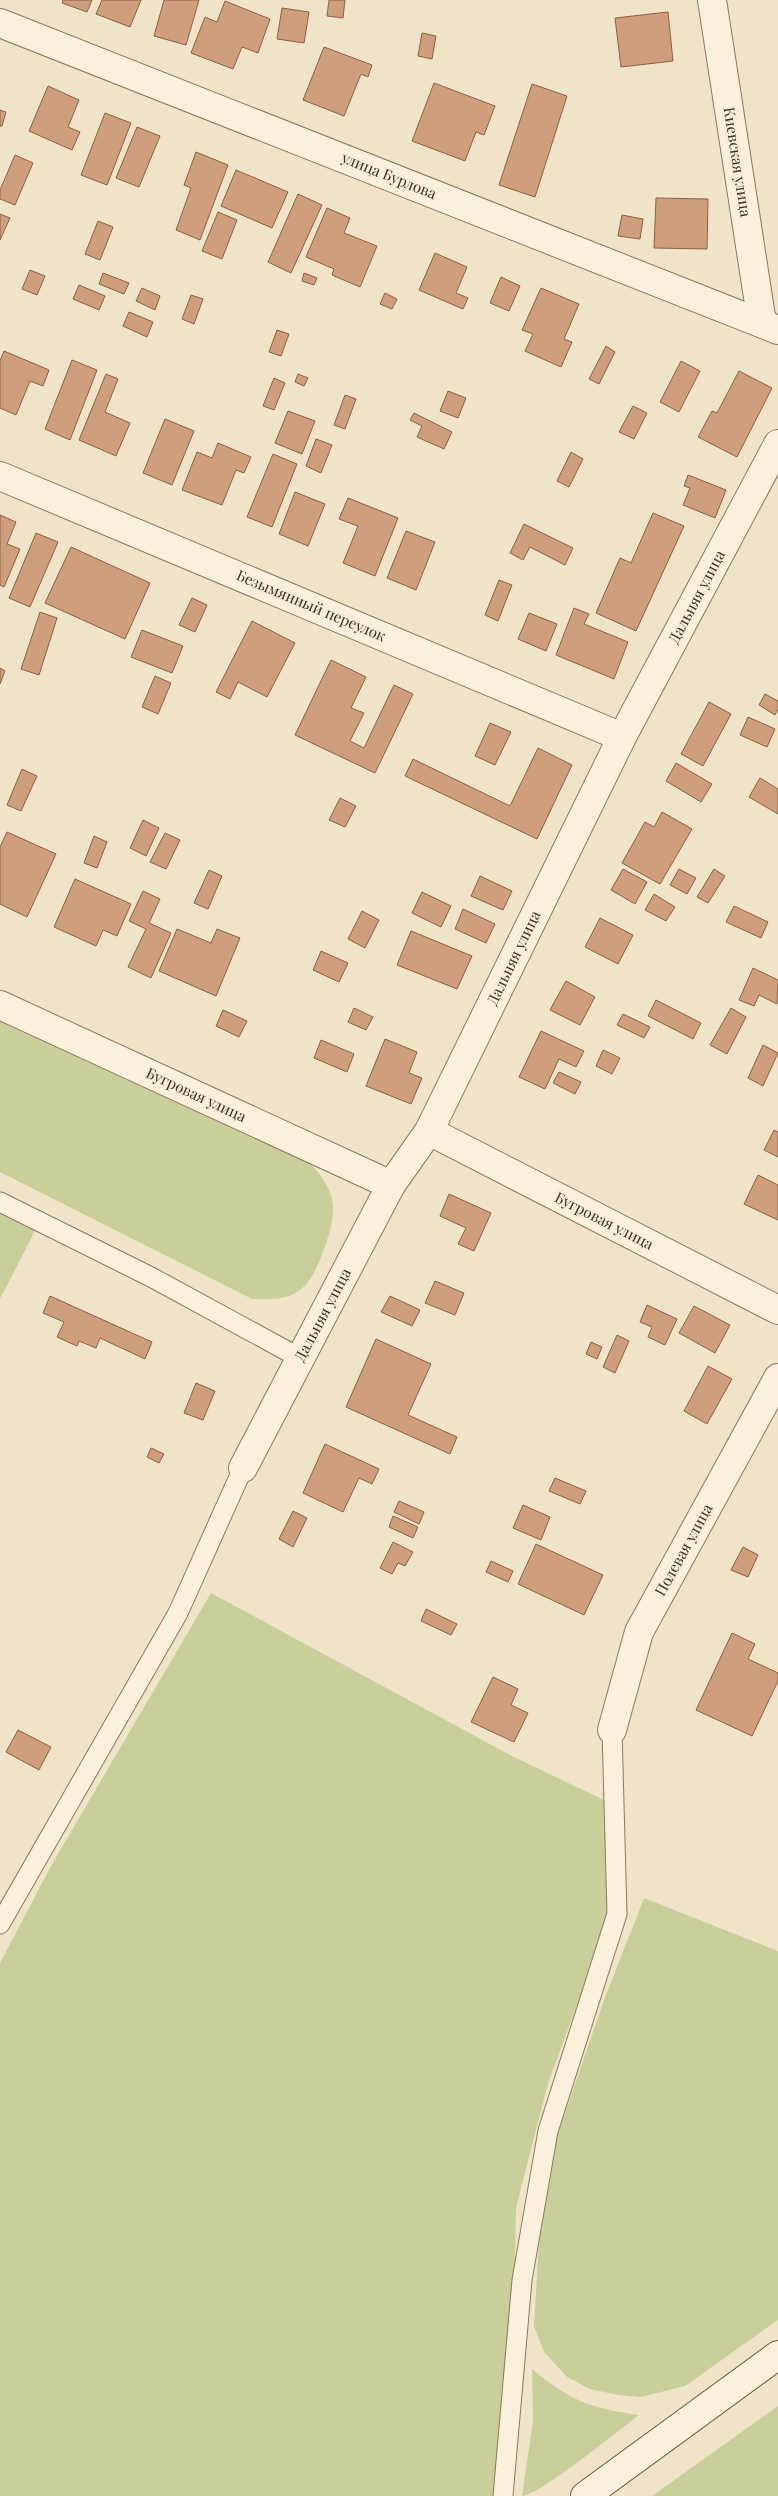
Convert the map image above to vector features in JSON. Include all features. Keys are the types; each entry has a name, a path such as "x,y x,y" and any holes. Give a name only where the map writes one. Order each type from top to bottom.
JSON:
{"street":[{"name":"Киевская улица","path":"712,0 770,327"},
{"name":"улица Бурлова","path":"0,23 770,327"},
{"name":"Дальняя улица","path":"243,1468 391,1185 430,1131 622,737 778,444"},
{"name":"Безымянный переулок","path":"0,476 622,737"},
{"name":"Бугровая улица","path":"0,1005 391,1185"},
{"name":"Бугровая улица","path":"430,1131 778,1310"},
{"name":"Полевая улица","path":"612,1730 639,1632 778,1378"},
{"path":"585,2496 778,2355"}],"lane":[{"path":"0,1202 151,1277 300,1358"},
{"path":"0,1924 178,1613 243,1468"},
{"path":"503,2496 522,2280 548,2131 617,1914 612,1730"}],"green space":[{"path":"0,1010 303,1156 324,1180 332,1201 333,1213 328,1239 313,1274 307,1283 295,1294 289,1296 277,1299 252,1299 0,1172"},
{"path":"0,1214 35,1231 0,1299"},
{"path":"211,1593 512,1756 606,1801 612,1911 548,2083 516,2208 512,2425 498,2496 0,2496 0,1963 52,1864"},
{"path":"644,1898 778,1951 778,2320 685,2386 641,2397 618,2395 590,2389 567,2377 544,2352 534,2326 539,2240 556,2139 604,2000"},
{"path":"532,2369 570,2396 594,2406 639,2415 561,2474 531,2493 522,2496 533,2421"},
{"path":"778,2406 778,2496 652,2496"}],"building":[{"path":"63,0 92,0 87,12 62,3"},
{"path":"102,0 141,0 130,27 96,14"},
{"path":"164,0 199,0 186,45 154,36"},
{"path":"329,0 345,0 343,18 327,16"},
{"path":"225,1 270,19 258,53 242,47 233,69 191,53 205,17 217,22"},
{"path":"282,8 309,12 304,43 277,39"},
{"path":"668,12 673,61 621,67 615,18"},
{"path":"422,33 436,36 432,59 418,56"},
{"path":"324,47 372,65 368,77 361,74 344,116 303,100"},
{"path":"434,83 495,106 484,135 476,132 465,161 412,141"},
{"path":"532,84 567,96 535,197 499,185"},
{"path":"48,86 79,100 68,127 80,132 72,150 29,131"},
{"path":"0,110 6,112 2,126 0,126"},
{"path":"105,113 131,123 107,185 81,175"},
{"path":"137,127 160,136 139,187 116,178"},
{"path":"196,152 228,165 200,240 176,230 191,188 184,185"},
{"path":"15,155 33,163 15,205 0,199 0,190"},
{"path":"236,170 288,192 272,228 221,206"},
{"path":"298,194 322,205 291,273 268,262"},
{"path":"656,198 708,199 707,249 654,248"},
{"path":"327,208 350,218 344,233 377,246 360,287 332,275 334,269 306,257"},
{"path":"218,212 237,220 222,259 202,251"},
{"path":"0,214 10,218 0,240"},
{"path":"622,215 643,219 640,239 618,236"},
{"path":"98,221 113,227 100,260 85,254"},
{"path":"435,253 467,267 456,293 468,298 463,309 419,290"},
{"path":"30,270 45,276 37,295 22,289"},
{"path":"103,273 129,283 124,294 99,284"},
{"path":"304,273 317,278 314,285 302,281"},
{"path":"501,277 520,286 509,311 490,303"},
{"path":"79,285 105,296 99,310 73,299"},
{"path":"142,288 160,296 155,310 136,301"},
{"path":"541,288 579,304 564,339 572,342 561,367 525,351 533,334 522,330"},
{"path":"385,293 397,299 392,309 380,304"},
{"path":"191,295 203,299 194,324 182,319"},
{"path":"129,312 153,322 147,337 123,326"},
{"path":"277,330 289,334 281,356 269,352"},
{"path":"606,346 615,352 599,384 589,379"},
{"path":"4,351 49,370 43,386 30,381 16,415 0,408 0,361"},
{"path":"72,360 97,370 70,440 45,429"},
{"path":"681,361 700,371 679,412 660,402"},
{"path":"739,371 772,388 737,457 698,437 712,411 717,413"},
{"path":"106,374 118,379 105,412 130,423 116,456 79,440"},
{"path":"298,374 308,378 304,386 295,382"},
{"path":"274,378 285,383 274,410 263,406"},
{"path":"448,391 466,398 458,418 440,411"},
{"path":"345,395 356,399 345,429 334,425"},
{"path":"633,406 647,413 634,439 619,432"},
{"path":"288,411 315,421 302,454 275,443"},
{"path":"414,413 452,432 444,449 417,437 422,426 410,420"},
{"path":"165,419 194,431 172,485 143,473"},
{"path":"316,439 332,445 321,473 306,466"},
{"path":"218,443 251,457 244,473 236,470 222,505 182,490 197,452 212,458"},
{"path":"571,452 583,459 569,487 557,481"},
{"path":"273,454 297,464 272,527 247,517"},
{"path":"688,475 726,490 715,518 683,505 690,488 684,486"},
{"path":"295,492 325,504 308,546 279,534"},
{"path":"348,498 398,518 375,576 343,563 358,526 339,519"},
{"path":"653,513 684,526 636,631 596,613 620,558 631,563"},
{"path":"0,515 16,522 7,544 20,549 4,587 0,585"},
{"path":"524,524 573,548 565,565 530,547 523,560 510,553"},
{"path":"406,531 435,542 416,590 387,578"},
{"path":"36,533 58,542 30,607 9,598"},
{"path":"71,547 150,583 125,639 45,603"},
{"path":"499,580 512,585 498,621 485,615"},
{"path":"192,598 207,605 195,632 179,625"},
{"path":"574,608 589,614 584,624 628,642 614,679 556,655"},
{"path":"40,612 57,618 39,675 21,669"},
{"path":"529,613 557,624 546,651 518,639"},
{"path":"252,621 295,643 267,697 238,682 230,699 216,692"},
{"path":"142,630 183,646 172,673 131,657"},
{"path":"331,660 366,677 351,708 364,713 350,741 364,748 394,685 413,694 375,773 295,735"},
{"path":"0,668 5,671 0,684"},
{"path":"155,676 171,683 158,714 142,707"},
{"path":"765,694 778,701 778,709 775,715 759,705"},
{"path":"709,702 731,714 703,766 681,754"},
{"path":"748,717 775,729 767,747 740,735"},
{"path":"490,723 511,732 495,765 475,756"},
{"path":"538,748 572,765 537,839 405,776 413,759 510,806"},
{"path":"676,763 712,784 701,802 666,781"},
{"path":"22,769 37,776 21,811 7,805"},
{"path":"760,778 778,789 778,814 749,797"},
{"path":"340,798 356,806 345,827 329,820"},
{"path":"662,812 692,829 660,884 622,863 645,822 654,827"},
{"path":"143,820 159,828 146,856 130,848"},
{"path":"7,832 56,854 27,917 0,904 0,847"},
{"path":"165,833 180,840 166,869 150,862"},
{"path":"94,836 107,842 97,868 84,863"},
{"path":"623,869 647,882 635,904 611,890"},
{"path":"679,869 696,878 687,894 670,885"},
{"path":"714,869 725,876 708,903 697,897"},
{"path":"209,870 222,876 208,909 194,903"},
{"path":"480,876 512,891 503,910 471,896"},
{"path":"75,879 131,904 117,936 103,930 96,946 54,927"},
{"path":"143,891 160,899 149,923 171,933 151,978 128,967 146,929 129,921"},
{"path":"422,892 451,906 441,927 412,913"},
{"path":"654,894 675,907 666,921 645,910"},
{"path":"734,906 768,922 761,938 726,922"},
{"path":"463,909 495,924 486,943 455,929"},
{"path":"362,911 379,920 365,948 348,939"},
{"path":"600,918 633,935 618,964 585,947"},
{"path":"177,929 211,943 217,929 240,938 216,996 159,971"},
{"path":"411,931 472,956 457,989 397,965"},
{"path":"321,951 348,963 339,982 313,970"},
{"path":"753,968 778,980 777,1004 759,995 754,1006 739,1000"},
{"path":"566,981 595,997 580,1025 550,1010"},
{"path":"656,1000 701,1023 693,1039 648,1016"},
{"path":"354,1008 373,1017 366,1030 348,1022"},
{"path":"731,1008 746,1017 727,1054 710,1045"},
{"path":"223,1010 247,1021 239,1037 216,1026"},
{"path":"623,1014 650,1027 644,1038 617,1025"},
{"path":"541,1031 584,1051 576,1067 559,1059 545,1089 519,1077"},
{"path":"385,1039 417,1052 409,1073 422,1078 411,1104 366,1086"},
{"path":"321,1040 354,1054 347,1072 314,1058"},
{"path":"763,1045 778,1053 763,1086 748,1078"},
{"path":"603,1050 620,1058 612,1074 596,1066"},
{"path":"559,1072 581,1082 575,1094 553,1083"},
{"path":"774,1130 778,1132 778,1157 764,1150"},
{"path":"758,1175 778,1185 778,1220 744,1204"},
{"path":"449,1194 491,1213 474,1251 458,1244 466,1228 440,1216"},
{"path":"435,1281 464,1293 455,1315 425,1303"},
{"path":"50,1296 152,1342 145,1359 100,1338 96,1348 79,1341 77,1346 57,1337 64,1322 43,1313"},
{"path":"390,1296 420,1310 412,1326 381,1312"},
{"path":"647,1305 677,1319 665,1345 648,1337 652,1327 640,1322"},
{"path":"694,1306 730,1325 715,1353 679,1333"},
{"path":"617,1335 629,1341 615,1373 603,1367"},
{"path":"376,1339 431,1364 408,1415 457,1437 450,1454 346,1407"},
{"path":"591,1342 602,1347 597,1359 586,1354"},
{"path":"708,1366 732,1379 707,1424 684,1411"},
{"path":"196,1383 215,1391 203,1420 184,1413"},
{"path":"325,1444 379,1469 372,1484 359,1478 343,1512 303,1493"},
{"path":"151,1448 164,1454 159,1463 147,1457"},
{"path":"555,1478 586,1491 580,1504 549,1491"},
{"path":"399,1501 424,1512 419,1524 394,1512"},
{"path":"523,1505 550,1517 541,1540 513,1528"},
{"path":"293,1511 307,1518 293,1547 279,1539"},
{"path":"393,1516 418,1527 413,1538 389,1527"},
{"path":"393,1542 413,1552 405,1566 398,1563 392,1574 380,1568"},
{"path":"536,1544 603,1575 584,1615 518,1584"},
{"path":"743,1547 758,1555 748,1577 731,1570"},
{"path":"491,1561 513,1571 508,1582 486,1572"},
{"path":"426,1609 457,1624 451,1635 421,1621"},
{"path":"732,1633 755,1644 748,1659 778,1673 778,1681 752,1736 696,1710"},
{"path":"493,1677 518,1689 511,1705 528,1713 514,1742 471,1722"},
{"path":"18,1730 51,1747 39,1770 6,1752"}]}
